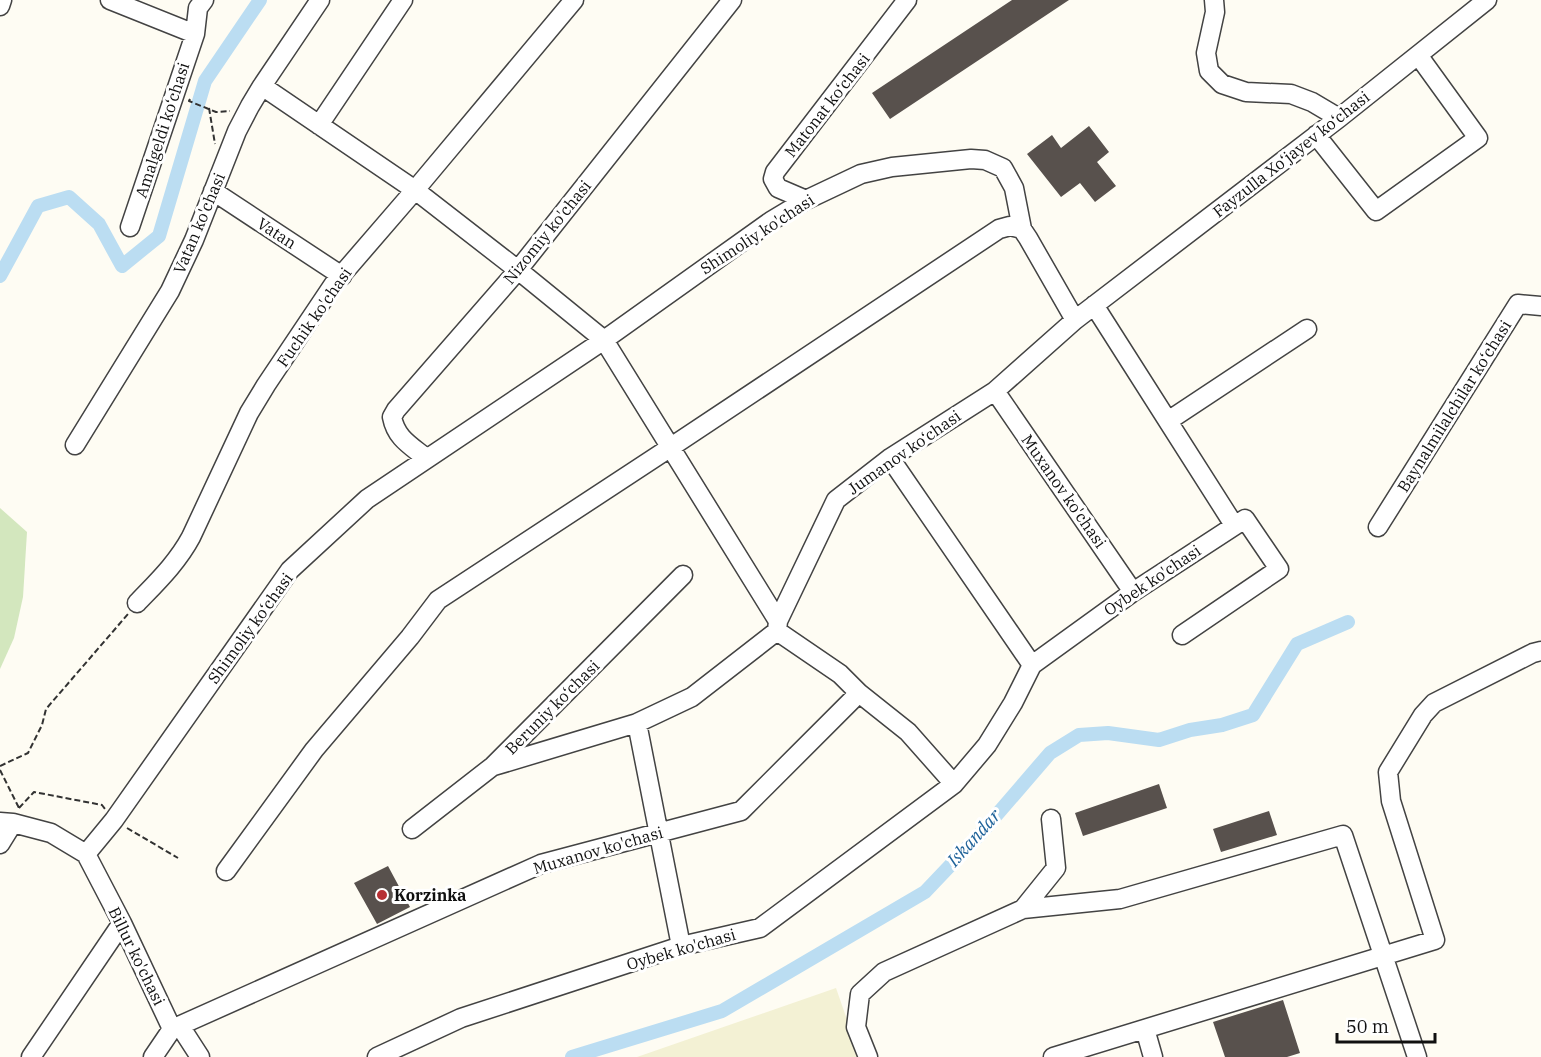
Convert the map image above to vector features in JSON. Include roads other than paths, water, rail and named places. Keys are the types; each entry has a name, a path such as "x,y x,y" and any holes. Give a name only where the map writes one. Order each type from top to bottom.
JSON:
{"street":[{"path":"0,6 2,0"},
{"path":"110,0 195,34"},
{"name":"Amalgeldi ko‘chasi","path":"130,227 195,34 198,8 204,0"},
{"name":"Vatan ko'chasi","path":"75,445 170,291 194,240 237,131 262,86 320,0"},
{"path":"319,125 403,0"},
{"name":"Nizomiy ko'chasi","path":"426,458 401,439 394,428 393,417 408,396 518,270 732,0"},
{"name":"Matonat ko‘chasi","path":"806,200 778,188 773,180 775,172 908,0"},
{"path":"1214,0 1215,12 1206,53 1209,71 1222,84 1246,92 1292,94 1312,102 1339,118"},
{"name":"Fayzulla Xo‘jayev ko‘chasi","path":"1094,305 1339,118 1486,0"},
{"name":"Fuchik ko'chasi","path":"137,603 171,568 183,551 249,413 333,285 415,190 571,1"},
{"path":"1316,135 1377,212 1478,138 1418,55"},
{"path":"262,86 415,190 604,340 671,447 777,626 840,674 859,693 908,732 954,784"},
{"name":"Shimoliy ko'chasi","path":"604,340 771,221 806,200 872,171 971,159 985,160 1003,168 1014,188 1022,229 1075,320"},
{"name":"Vatan","path":"213,191 342,276"},
{"path":"226,871 314,750 410,637 438,600 999,229 1010,226 1022,229"},
{"name":"Baynalmilalchilar ko‘chasi","path":"1378,527 1518,304 1541,306"},
{"path":"1094,305 1234,525 1245,519 1280,569 1182,634"},
{"name":"Jumanov ko‘chasi","path":"493,766 637,723 692,697 777,626 836,500 890,458 995,390 1094,305"},
{"path":"1168,421 1307,329"},
{"name":"Shimoliy ko‘chasi","path":"86,854 114,820 290,570 367,499 604,340"},
{"name":"Muxanov ko'chasi","path":"995,390 1134,592"},
{"path":"890,458 1032,665"},
{"name":"Oybek ko'chasi","path":"377,1057 461,1018 681,946 760,928 954,784 987,745 1013,703 1032,665 1134,592 1234,525"},
{"name":"Beruniy ko‘chasi","path":"412,829 493,766 683,575"},
{"path":"1053,1057 1435,940 1391,801 1388,772 1423,715 1434,703 1541,651"},
{"name":"Muxanov ko'chasi","path":"176,1028 541,864 741,811 859,693"},
{"path":"637,723 681,946"},
{"path":"1023,909 1056,868 1051,819"},
{"path":"0,843 6,823 51,833 86,854"},
{"path":"868,1057 856,1027 860,994 884,972 1023,909 1120,899 1343,835 1417,1057"},
{"name":"Billur ko'chasi","path":"86,854 176,1028"},
{"path":"31,1057 122,923"},
{"path":"153,1057 176,1028 200,1057"},
{"path":"1145,1029 1154,1057"}],"waterway":[{"path":"0,276 38,206 69,197 99,224 122,266 159,236 205,81 260,0"},
{"name":"Iskandar","path":"572,1057 722,1011 925,892 981,833 1050,753 1079,735 1108,733 1159,740 1253,715 1297,644 1348,622"}],"place":[{"name":"Korzinka","path":"382,895"}]}
